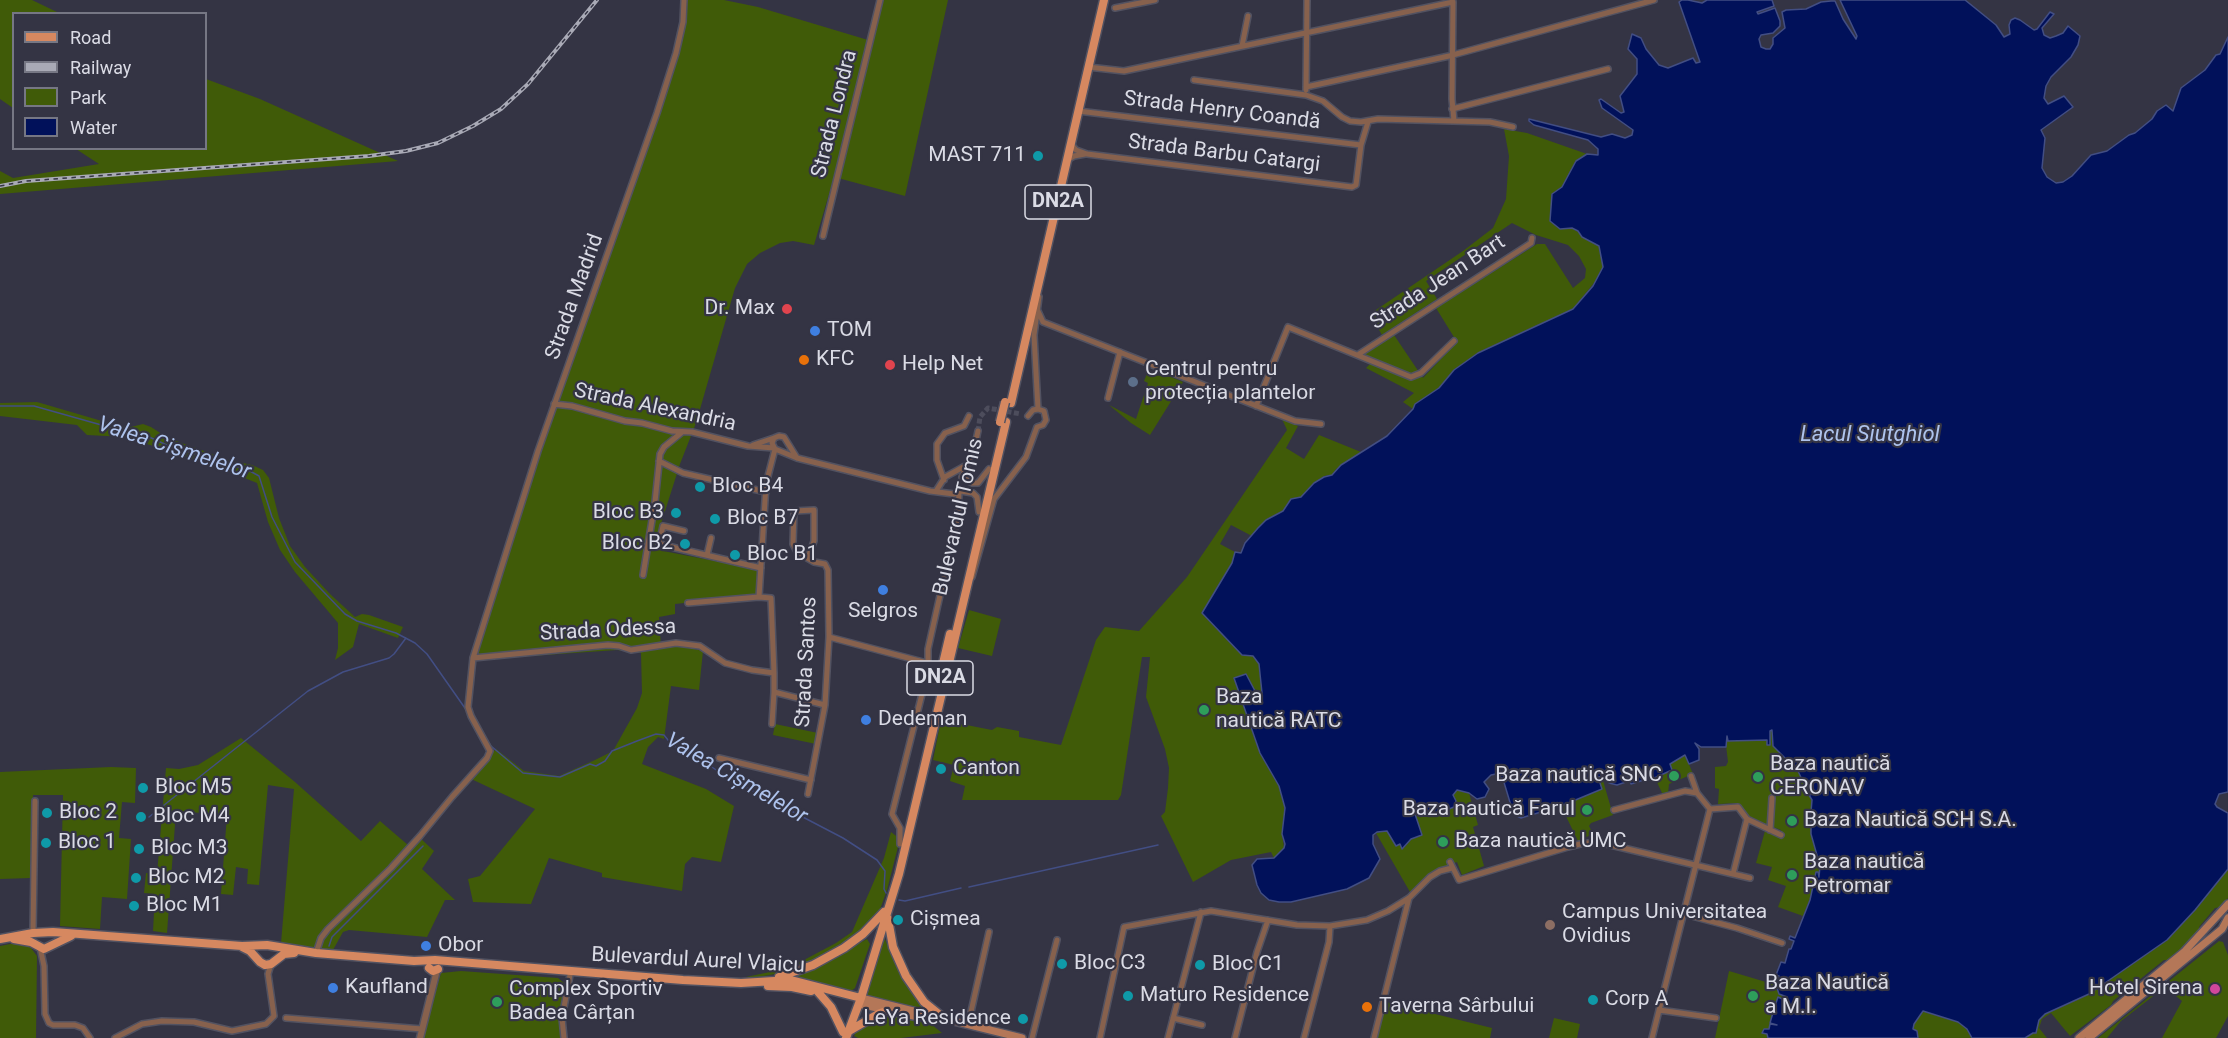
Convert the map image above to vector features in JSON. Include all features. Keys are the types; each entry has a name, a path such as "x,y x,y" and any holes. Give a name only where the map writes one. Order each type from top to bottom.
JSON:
{"main road":[{"name":"Bulevardul Tomis","path":"844,1035 886,913 967,586 1003,422 1045,257 1102,0"},
{"name":"Bulevardul Tomis","path":"1008,402 1102,0"},
{"name":"Bulevardul Tomis","path":"886,913 900,844 989,469 1003,422"},
{"path":"2079,1038 2184,952 2228,904"},
{"path":"753,982 789,975 813,965 855,940 886,913"},
{"path":"886,913 889,933 906,976 924,1002 945,1019"},
{"path":"2089,1038 2222,929 2226,921 2220,918 2212,921"},
{"path":"2212,921 2213,929 2218,931"},
{"name":"Bulevardul Aurel Vlaicu","path":"2,938 44,940 76,935"},
{"name":"Bulevardul Aurel Vlaicu","path":"2,938 44,940 76,935 266,947 414,961 434,966 683,980 753,982 791,980 887,1011 1005,1038"},
{"path":"242,946 250,951 259,961 265,965 272,963 276,952 266,947 257,952 259,961"},
{"name":"Bulevardul Aurel Vlaicu","path":"272,963 284,954 316,952"},
{"name":"Bulevardul Aurel Vlaicu","path":"434,966 698,985 792,987 945,1019 1022,1038"},
{"path":"818,992 831,1007 844,1035 887,1011"}],"street":[{"name":"Strada Madrid","path":"316,952 321,938 328,930 391,868 488,758 490,751 468,707 473,658 531,471 657,113 676,53 683,22 684,0"},
{"name":"Strada Londra","path":"823,236 880,0"},
{"path":"1114,8 1155,0"},
{"path":"1306,95 1307,0"},
{"path":"1306,87 1452,55 1654,0"},
{"path":"1088,67 1124,71 1453,1 1452,109 1454,121"},
{"path":"1242,46 1248,16"},
{"path":"1452,109 1608,69"},
{"path":"1194,80 1306,95 1323,100 1346,120 1490,122 1513,127"},
{"name":"Strada Henry Coandă","path":"1078,111 1361,145"},
{"path":"1361,145 1368,122"},
{"name":"Strada Barbu Catargi","path":"1071,144 1076,150 1087,154 1352,188 1356,185 1361,145"},
{"name":"Strada Barbu Catargi","path":"1067,160 1074,156 1087,154"},
{"name":"Strada Jean Bart","path":"1359,354 1531,243 1532,238"},
{"path":"1038,409 1035,327 1045,257"},
{"path":"1037,309 1044,322 1295,421 1321,424"},
{"path":"1035,327 1044,322"},
{"path":"1256,406 1288,327 1411,377 1421,373 1454,341"},
{"path":"1108,398 1120,352"},
{"name":"Strada Alexandria","path":"554,404 681,433 692,432 748,446 776,449 797,458 950,493"},
{"path":"967,586 976,568 994,499 1026,457 1031,422 1031,411 1038,409 1044,411 1047,417 1043,425 1031,422 1021,414"},
{"path":"959,504 944,488 936,444 945,433 964,426 969,416"},
{"path":"900,844 900,828 892,814 928,670 928,649 960,492 964,486 962,478 964,466 975,445 978,431"},
{"path":"643,575 660,454 664,447 681,433"},
{"path":"759,597 766,492 776,449 772,442 774,438 784,437 797,458"},
{"name":"Strada Alexandria","path":"748,446 774,438"},
{"path":"776,449 785,448 787,444"},
{"path":"659,461 682,473 766,492"},
{"path":"940,465 972,483 978,483 989,469"},
{"path":"936,491 943,481 964,466"},
{"path":"950,493 975,495 979,512"},
{"path":"814,510 814,542 808,558 797,552 793,544 794,511 814,510"},
{"path":"684,531 663,526 658,544 761,568"},
{"path":"707,555 711,538"},
{"name":"Strada Santos","path":"808,558 827,567 829,637 825,705 808,794"},
{"path":"688,603 759,597 769,597 772,600 774,673 772,724"},
{"path":"829,637 927,663"},
{"name":"Strada Odessa","path":"473,658 608,645 619,645 631,650 676,643 700,646 725,663 774,673"},
{"path":"774,692 825,705"},
{"path":"719,758 811,780"},
{"path":"1691,776 1696,793 1710,809"},
{"path":"1614,810 1685,791 1696,793"},
{"path":"1770,830 1772,798"},
{"path":"35,801 44,940 45,1014 49,1023 75,1025 83,1028 90,1038"},
{"path":"1710,809 1738,807 1748,819 1780,835"},
{"path":"1652,1038 1710,809"},
{"path":"1733,874 1748,819"},
{"path":"1100,1038 1124,927 1201,912 1221,911 1297,925 1330,926 1367,920 1409,898 1430,877 1451,865 1459,880 1584,843 1602,843 1750,878"},
{"path":"1374,1038 1409,898"},
{"path":"1168,1038 1201,912"},
{"path":"1684,914 1782,943"},
{"path":"1235,1038 1257,952 1268,920"},
{"path":"1304,1038 1329,942 1330,926"},
{"path":"968,1025 989,932"},
{"path":"1032,1038 1057,940"},
{"path":"115,1038 142,1024 172,1020 238,1030 266,1024 274,1016 268,974 259,961"},
{"path":"268,974 272,963"},
{"path":"420,1038 433,984 434,966"},
{"path":"564,1038 562,1018 570,975"},
{"path":"1659,1010 1716,1018"},
{"path":"286,1018 422,1029"},
{"path":"1173,1018 1202,1025"}],"green space":[{"path":"0,0 32,0 57,12 12,12 12,107 0,99"},
{"path":"680,0 724,0 758,7 868,40 878,0 948,0 905,196 834,177 814,245 793,241 780,243 760,253 747,264 735,288 696,423 680,464 653,549 761,570 759,595 675,604 675,614 659,617 661,647 676,645 703,651 699,690 671,686 664,739 658,737 648,747 642,764 706,789 734,806 721,862 692,857 685,864 682,891 602,877 602,873 549,858 531,904 473,902 468,879 480,876 535,809 467,777 496,749 524,771 559,776 595,760 613,751 637,708 642,693 641,653 617,650 472,660 496,582 657,108 682,22"},
{"path":"207,79 260,99 398,161 0,194 0,171 13,178 99,164 78,150 207,150"},
{"path":"1504,129 1527,133 1587,154 1576,161 1562,187 1552,194 1551,210 1560,229 1572,228 1599,246 1604,267 1602,273 1573,309 1478,353 1454,370 1439,388 1415,404 1413,409 1403,402 1414,393 1366,368 1371,363 1362,358 1364,354 1394,335 1423,378 1457,342 1436,308 1537,244 1545,244 1573,288 1585,278 1586,269 1579,256 1568,245 1536,235 1512,223 1426,281 1437,299 1382,335 1370,314 1493,228 1506,199 1509,156"},
{"path":"1149,369 1151,375 1171,377 1183,382 1150,435 1109,405 1136,419 1148,383 1144,381"},
{"path":"37,402 119,426 131,427 143,424 168,438 263,470 269,478 279,518 290,546 305,567 355,617 362,614 369,615 403,627 398,638 359,624 353,647 335,660 338,648 338,623 295,572 280,550 268,522 257,483 126,437 87,435 77,425 0,416 0,403"},
{"path":"1282,419 1298,426 1286,448 1304,459 1319,435 1361,452 1336,469 1332,475 1324,476 1314,483 1301,497 1291,499 1283,511 1266,520 1252,536 1231,525 1220,544 1235,552 1232,563 1203,613 1253,656 1259,664 1262,693 1234,678 1260,753 1279,786 1285,808 1282,834 1284,848 1274,858 1271,852 1231,860 1193,882 1161,816 1165,812 1169,768 1165,749 1146,697 1150,657 1142,657 1121,795 1118,800 962,800 965,786 950,781 954,765 933,760 941,720 992,730 997,727 1019,731 1019,737 1061,745 1096,640 1105,627 1139,631 1187,577 1287,430"},
{"path":"969,610 1001,619 992,656 958,648"},
{"path":"775,724 818,733 816,744 773,735"},
{"path":"1770,730 1773,730 1774,746 1798,771 1804,784 1807,782 1813,794 1809,815 1811,815 1811,834 1820,866 1819,877 1803,916 1778,907 1786,886 1768,880 1772,867 1756,863 1765,831 1780,837 1781,830 1773,827 1774,801 1768,801 1768,825 1749,816 1738,803 1718,804 1719,789 1715,788 1715,767 1726,766 1728,762 1725,737 1727,736 1728,741 1767,740 1770,744"},
{"path":"241,738 361,841 380,821 408,845 417,835 434,851 422,869 455,900 445,900 427,937 349,930 343,932 333,950 281,943 294,789 268,785 259,885 247,884 248,869 236,867 233,895 221,894 227,815 176,811 167,933 153,931 155,894 144,893 146,873 157,874 166,768 179,769 198,765"},
{"name":"Baza nautică SNC","path":"1685,755 1693,774 1669,784 1668,794 1663,795 1655,778 1672,770 1669,764"},
{"path":"136,768 135,803 122,802 119,838 131,839 127,899 102,897 100,929 60,926 63,795 33,795 31,878 0,879 0,772"},
{"name":"Baza nautică Farul","path":"1597,777 1602,777 1613,815 1591,823 1589,826 1593,834 1578,841 1561,806 1602,789"},
{"name":"Baza nautică UMC","path":"1460,789 1469,793 1478,825 1473,827 1484,866 1462,875 1457,862 1431,873 1410,892 1376,833 1387,831 1396,846 1400,844 1402,848 1405,847 1411,839 1412,805 1434,815 1454,807 1453,795"},
{"path":"891,832 900,839 887,890 878,915 871,924 839,949 791,971 748,979 746,977 789,968 852,932 884,858"},
{"path":"2228,869 2228,898 2221,907 2215,908 2199,927 2200,929 2170,960 2164,960 2070,1036 2051,1013 2042,1019 2039,1028 2047,1038 2026,1038 2036,1033 2039,1020 2045,1014 2089,994 2167,940"},
{"path":"884,937 901,977 926,1011 864,995"},
{"path":"867,939 870,944 855,988 851,991 796,978 796,976"},
{"path":"2219,941 2223,942 2228,955 2228,1016 2216,1038 2162,1038 2182,1001 2165,987 2121,1021 2107,1038 2098,1038"},
{"path":"20,942 31,948 37,956 36,1038 0,1038 0,946"},
{"name":"Complex Sportiv Badea Cârțan","path":"461,971 558,978 564,983 559,1021 561,1038 423,1038 441,973"},
{"name":"Baza Nautică a M.I.","path":"1729,971 1776,985 1779,994 1787,997 1786,1002 1770,1001 1775,1009 1777,1023 1768,1030 1767,1038 1715,1038"},
{"path":"1386,1002 1492,1028 1490,1038 1377,1038"},
{"path":"1923,1011 1958,1022 1967,1029 1972,1038 1918,1038 1917,1031 1913,1029 1914,1023"},
{"path":"883,1014 931,1024 942,1033 901,1038 858,1038 854,1036 858,1028"},
{"path":"1554,1018 1580,1024 1577,1038 1549,1038"}],"water":[{"name":"Lacul Siutghiol","path":"1688,0 1702,3 1707,0 1772,0 1774,6 1757,12 1758,14 1775,8 1780,21 1780,26 1773,33 1761,35 1759,39 1761,47 1766,49 1770,49 1773,38 1785,28 1782,12 1806,9 1821,2 1835,1 1856,39 1857,36 1840,0 1965,0 1996,25 2004,37 2010,34 2011,20 2015,18 2020,20 2034,30 2050,12 2054,14 2042,28 2044,35 2050,38 2056,36 2063,33 2068,26 2080,36 2071,57 2051,77 2046,86 2044,98 2048,104 2064,96 2073,107 2041,130 2045,138 2042,168 2047,177 2056,183 2063,182 2072,176 2091,155 2107,151 2135,133 2166,105 2173,111 2181,88 2205,70 2216,55 2220,54 2228,37 2228,792 2219,794 2215,804 2228,813 2228,869 2167,940 2089,994 2045,1014 2039,1020 2036,1033 2025,1038 1972,1038 1967,1029 1958,1022 1923,1011 1913,1029 1917,1031 1918,1038 1768,1038 1767,1034 1762,1033 1764,1029 1769,1029 1770,1024 1777,1025 1770,1023 1774,1009 1768,1007 1770,1001 1776,1003 1778,997 1787,1001 1787,997 1779,994 1776,985 1779,976 1776,975 1781,962 1785,963 1789,949 1791,949 1794,941 1789,939 1790,936 1795,938 1810,900 1816,872 1819,877 1820,866 1811,834 1811,816 1809,815 1812,800 1809,795 1813,794 1807,783 1804,784 1798,771 1773,746 1772,730 1770,731 1770,745 1767,745 1767,740 1728,741 1727,736 1726,747 1701,747 1695,743 1699,749 1699,760 1689,764 1685,755 1670,764 1672,770 1650,780 1647,773 1645,774 1647,779 1631,784 1627,775 1624,776 1626,782 1617,785 1609,783 1605,776 1598,777 1602,789 1561,806 1521,818 1512,809 1503,779 1496,774 1491,775 1484,782 1489,789 1485,797 1477,799 1469,793 1457,790 1453,795 1456,801 1454,807 1434,815 1424,808 1412,805 1422,835 1411,839 1402,849 1400,844 1396,846 1387,831 1373,835 1373,844 1380,859 1369,878 1347,889 1291,902 1279,902 1269,900 1261,893 1257,885 1252,865 1257,859 1274,858 1285,844 1282,834 1285,808 1279,786 1260,753 1234,678 1246,674 1255,691 1262,693 1259,664 1253,656 1242,655 1202,613 1232,563 1235,552 1241,553 1245,543 1258,528 1266,520 1283,511 1291,499 1301,497 1314,483 1332,475 1341,465 1387,436 1415,404 1439,388 1454,370 1478,353 1573,309 1593,286 1603,267 1599,246 1582,237 1578,231 1572,228 1560,229 1550,221 1552,194 1562,187 1576,161 1587,154 1598,155 1598,149 1588,140 1534,125 1529,119 1601,137 1612,134 1625,138 1632,135 1633,130 1602,108 1599,100 1601,99 1621,113 1624,112 1620,96 1637,74 1637,59 1628,49 1632,34 1641,38 1646,49 1659,65 1668,68 1693,58 1696,63 1700,62 1679,2"}],"waterway":[{"name":"Valea Cișmelelor","path":"0,406 34,406 147,436 169,446 248,470 259,476 272,517 295,562 345,614 357,621 396,633 415,643 427,654 467,711"},
{"path":"149,817 308,691 343,672 389,658 406,638"},
{"name":"Valea Cișmelelor","path":"487,740 523,773 560,777 590,764 596,766 605,761 612,751 656,734 664,735 672,745 700,759 728,778 843,838 877,860 885,871 884,889 886,893"},
{"name":"Valea Cișmelelor","path":"969,887 1158,845"},
{"path":"329,946 332,937 423,846"},
{"name":"Valea Cișmelelor","path":"899,900 905,901 961,888"}],"tunnel":[{"path":"978,431 980,417 988,408 1021,414"}],"railway":[{"path":"0,186 26,181 369,156 406,151 438,143 501,109 528,84 597,0"}],"place":[{"name":"MAST 711","path":"1038,156"},
{"name":"Dr. Max","path":"787,309"},
{"name":"TOM","path":"815,331"},
{"name":"KFC","path":"804,360"},
{"name":"Help Net","path":"890,365"},
{"name":"Centrul pentru protecția plantelor","path":"1133,382"},
{"name":"Bloc B4","path":"700,487"},
{"name":"Bloc B3","path":"676,513"},
{"name":"Bloc B7","path":"715,519"},
{"name":"Bloc B2","path":"685,544"},
{"name":"Bloc B1","path":"735,555"},
{"name":"Selgros","path":"883,590"},
{"name":"Baza nautică RATC","path":"1204,710"},
{"name":"Dedeman","path":"866,720"},
{"name":"Canton","path":"941,769"},
{"name":"Baza nautică SNC","path":"1674,776"},
{"name":"Baza nautică CERONAV","path":"1758,777"},
{"name":"Bloc M5","path":"143,788"},
{"name":"Baza nautică Farul","path":"1587,810"},
{"name":"Bloc 2","path":"47,813"},
{"name":"Bloc M4","path":"141,817"},
{"name":"Baza Nautică SCH S.A.","path":"1792,821"},
{"name":"Baza nautică UMC","path":"1443,842"},
{"name":"Bloc 1","path":"46,843"},
{"name":"Bloc M3","path":"139,849"},
{"name":"Baza nautică Petromar","path":"1792,875"},
{"name":"Bloc M2","path":"136,878"},
{"name":"Bloc M1","path":"134,906"},
{"name":"Cișmea","path":"898,920"},
{"name":"Campus Universitatea Ovidius","path":"1550,925"},
{"name":"Obor","path":"426,946"},
{"name":"Bloc C3","path":"1062,964"},
{"name":"Bloc C1","path":"1200,965"},
{"name":"Kaufland","path":"333,988"},
{"name":"Hotel Sirena","path":"2215,989"},
{"name":"Maturo Residence","path":"1128,996"},
{"name":"Baza Nautică a M.I.","path":"1753,996"},
{"name":"Corp A","path":"1593,1000"},
{"name":"Complex Sportiv Badea Cârțan","path":"497,1002"},
{"name":"Taverna Sârbului","path":"1367,1007"},
{"name":"LeYa Residence","path":"1023,1019"}]}
